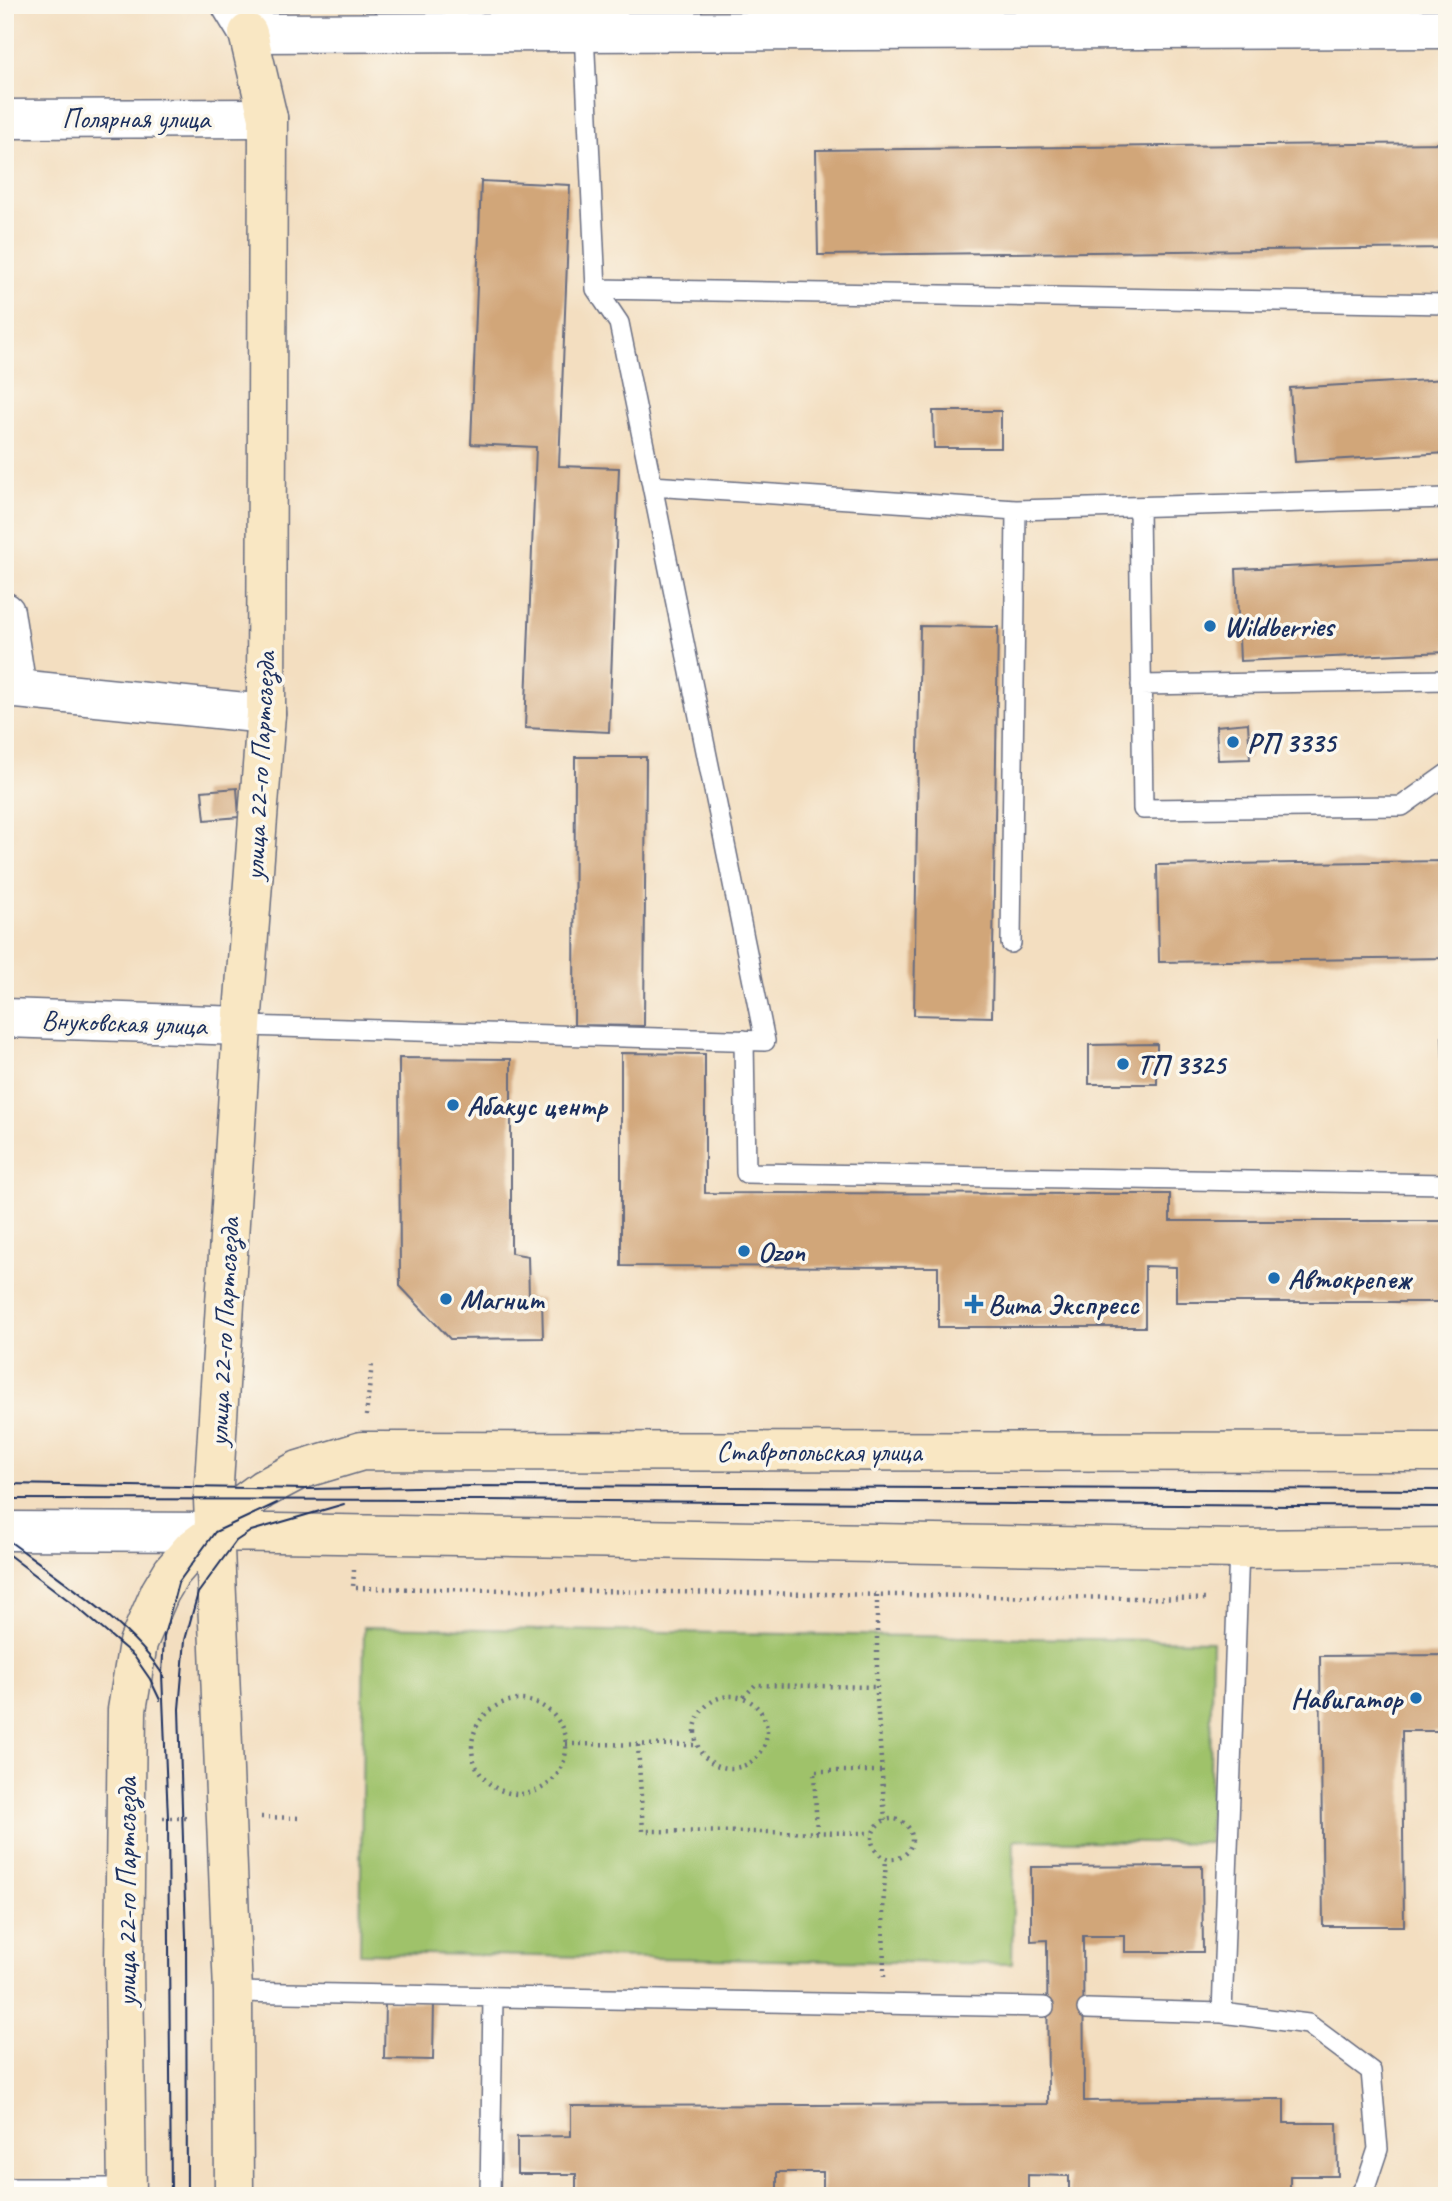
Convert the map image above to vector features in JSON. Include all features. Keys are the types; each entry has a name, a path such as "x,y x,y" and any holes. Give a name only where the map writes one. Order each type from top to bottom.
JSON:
{"street":[{"path":"240,19 588,14 1190,18 1447,29"},
{"name":"улица 22-го Партсъезда","path":"234,2196 233,1992 214,1486 242,1026 266,714 268,118 240,19"},
{"name":"Полярная улица","path":"5,119 268,118"},
{"path":"5,612 17,689 266,714"},
{"name":"Внуковская улица","path":"5,1018 242,1026"},
{"name":"Ставропольская улица","path":"215,1532 263,1489 299,1470 362,1451 1447,1452"},
{"path":"5,1531 1239,1549 1447,1547"},
{"name":"улица 22-го Партсъезда","path":"127,2192 124,1962 127,1710 130,1683 138,1643 160,1592 172,1572 191,1550 215,1532"}],"lane":[{"path":"242,1026 765,1041 619,323 596,289 588,14"},
{"path":"596,289 1447,304"},
{"path":"652,486 1016,510 1447,498"},
{"path":"1139,507 1143,809 1402,806 1447,774"},
{"path":"1011,943 1016,510"},
{"path":"1141,685 1447,680"},
{"path":"744,1040 746,1173 1447,1184"},
{"path":"1222,2013 1239,1549"},
{"path":"233,1992 1044,2007"},
{"path":"490,2196 493,1998"},
{"path":"1087,2009 1222,2013 1308,2024 1371,2071 1378,2149 1360,2196"},
{"path":"5,2188 127,2192"}],"path":[{"path":"877,1595 877,1687 885,1820"},
{"path":"744,1697 755,1685 877,1687"},
{"path":"721,1696 744,1697 762,1711 768,1733 761,1754 742,1767 719,1767 701,1753 694,1730 702,1709 721,1696"},
{"path":"520,1699 541,1704 557,1718 566,1737 566,1744 565,1759 555,1778 538,1791 517,1795 496,1789 480,1775 471,1755 472,1734 482,1715 499,1702 520,1699"},
{"path":"566,1744 699,1745"},
{"path":"638,1745 643,1831 872,1833"},
{"path":"817,1832 814,1771 882,1771"},
{"path":"885,1820 898,1820 907,1825 912,1835 912,1845 906,1854 897,1859 886,1859 877,1853 872,1844 872,1833 878,1824 885,1820"},
{"path":"885,2005 883,1910 886,1859"}],"green space":[{"path":"364,1627 1212,1641 1209,1843 1014,1840 1012,1964 360,1953"}],"building":[{"path":"1447,143 1447,248 818,255 816,150"},
{"path":"481,181 570,185 559,466 619,468 609,732 525,728 536,447 471,444"},
{"path":"1447,379 1447,453 1295,462 1290,388"},
{"path":"933,411 1001,411 1001,448 934,448"},
{"path":"1447,560 1447,652 1240,661 1236,569"},
{"path":"920,626 998,627 992,1017 914,1015"},
{"name":"РП 3335","path":"1248,723 1250,759 1218,760 1216,726"},
{"path":"575,757 646,757 644,1026 574,1025"},
{"path":"237,788 239,817 205,820 202,791"},
{"path":"1447,861 1447,958 1159,962 1157,865"},
{"path":"1442,1037 1447,1037 1447,1112 1445,1112"},
{"name":"ТП 3325","path":"1157,1044 1157,1084 1089,1084 1089,1045"},
{"path":"621,1053 705,1054 705,1193 1170,1194 1170,1221 1447,1221 1447,1302 1176,1302 1176,1267 1145,1266 1145,1327 938,1327 938,1267 621,1266"},
{"path":"399,1058 511,1059 511,1253 528,1256 529,1298 542,1298 543,1338 450,1339 400,1286"},
{"path":"1447,1655 1447,1731 1402,1731 1404,1926 1323,1926 1320,1656"},
{"path":"1202,1866 1203,1952 1125,1952 1125,1936 1083,1936 1084,2101 1284,2099 1284,2123 1337,2123 1338,2176 1290,2176 1290,2196 1069,2196 1069,2176 1028,2175 1028,2196 823,2196 823,2172 777,2172 777,2196 576,2196 576,2174 517,2174 517,2137 571,2136 571,2106 1048,2104 1047,1940 1031,1941 1031,1867"},
{"path":"385,2001 434,2002 433,2060 384,2059"}],"tram line":[{"path":"5,1484 309,1489 473,1486 1447,1490"},
{"path":"5,1499 1447,1507"},
{"path":"171,2196 168,1818 162,1674 164,1636 178,1583 215,1532 277,1503"},
{"path":"187,2196 186,1937 179,1709 185,1640 198,1593 236,1541 251,1531 344,1504"},
{"path":"5,1538 113,1620 134,1639 164,1677"},
{"path":"5,1552 72,1603 134,1656 160,1700"}],"place":[{"name":"Wildberries","path":"1210,626"},
{"name":"РП 3335","path":"1233,742"},
{"name":"ТП 3325","path":"1123,1064"},
{"name":"Абакус центр","path":"453,1105"},
{"name":"Ozon","path":"744,1251"},
{"name":"Автокрепеж","path":"1274,1278"},
{"name":"Магнит","path":"446,1299"},
{"name":"Вита Экспресс","path":"974,1304"},
{"name":"Навигатор","path":"1416,1698"}]}
